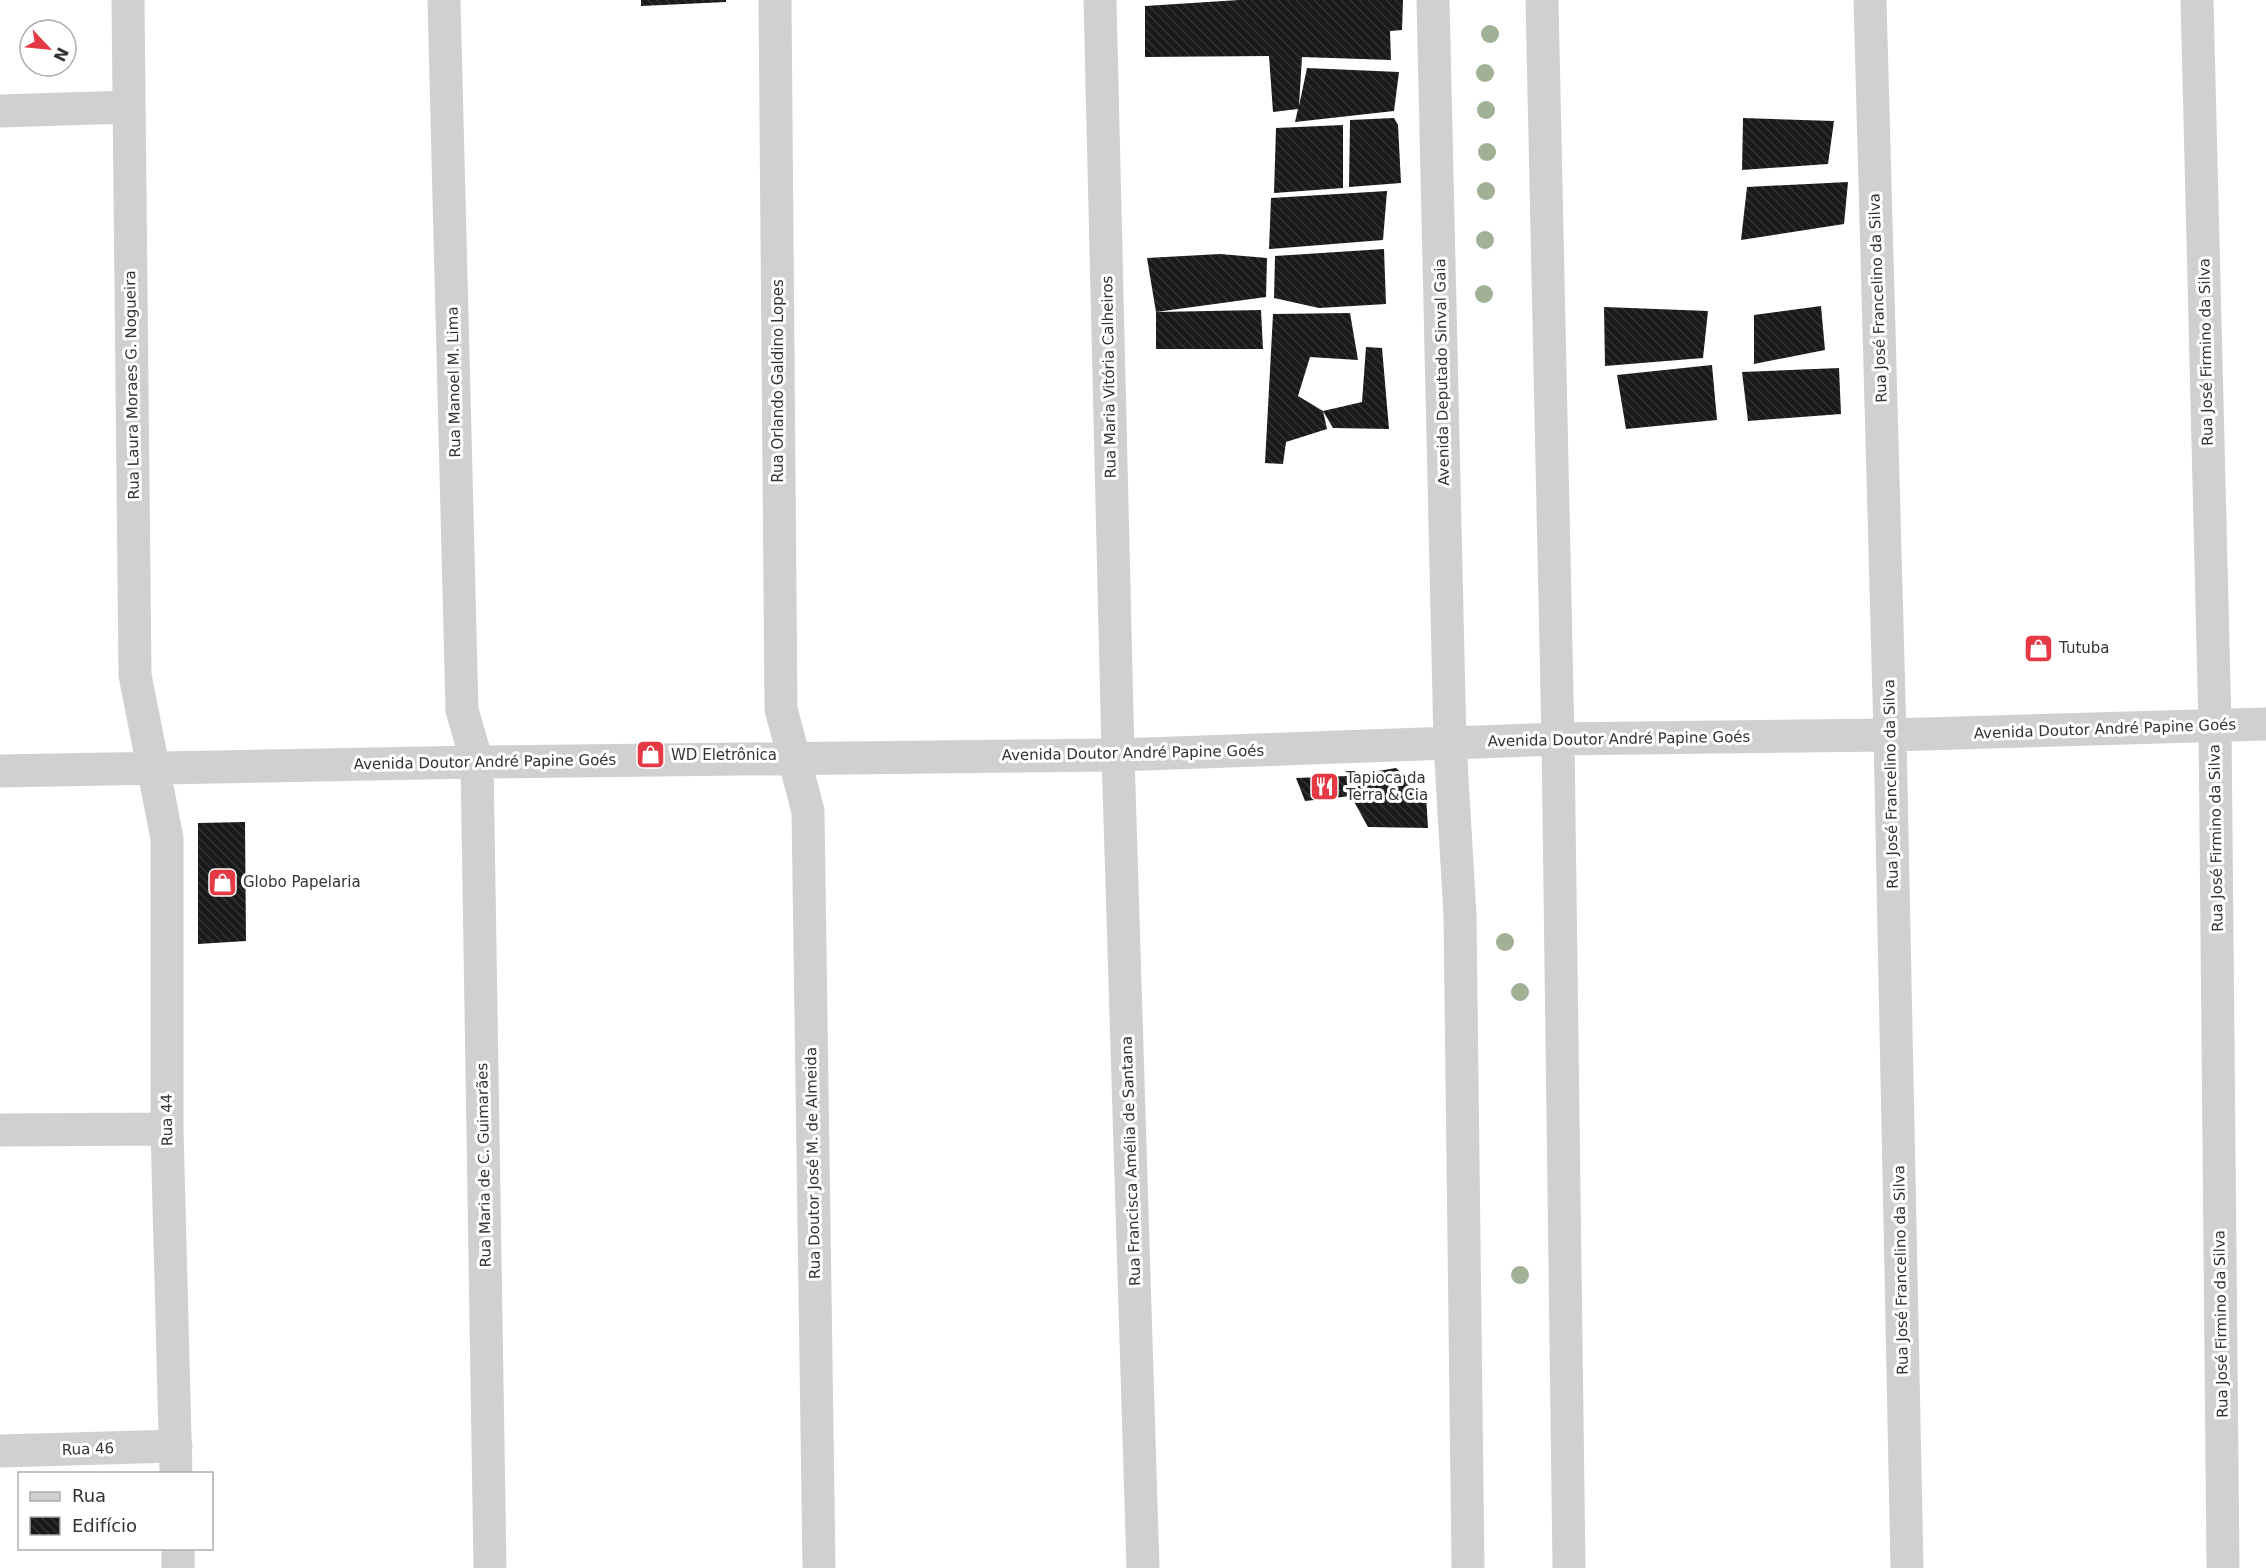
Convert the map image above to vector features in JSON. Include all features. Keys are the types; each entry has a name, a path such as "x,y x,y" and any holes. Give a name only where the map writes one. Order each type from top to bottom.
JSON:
{"street":[{"name":"Rua Laura Moraes G. Nogueira","path":"128,0 135,675 154,767"},
{"name":"Rua Manoel M. Lima","path":"444,0 462,710 477,762"},
{"name":"Rua Orlando Galdino Lopes","path":"775,0 781,709 795,759"},
{"name":"Rua Maria Vitória Calheiros","path":"1100,0 1118,755"},
{"name":"Avenida Deputado Sinval Gaia","path":"1433,0 1450,743 1460,915 1468,1568"},
{"path":"1542,0 1558,739 1569,1568"},
{"name":"Rua José Francelino da Silva","path":"1870,0 1890,735 1907,1568"},
{"name":"Rua José Firmino da Silva","path":"2197,0 2216,725 2223,1568"},
{"path":"0,111 129,107"},
{"name":"Avenida Doutor André Papine Goés","path":"0,771 477,762 1118,755 1558,739 1890,735 2266,724"},
{"name":"Rua Francisca Amélia de Santana","path":"1118,755 1143,1568"},
{"name":"Rua Doutor José M. de Almeida","path":"795,759 808,811 819,1568"},
{"name":"Rua Maria de C. Guimarães","path":"477,762 490,1568"},
{"name":"Rua 44","path":"154,767 167,838 167,1128 176,1460"},
{"path":"0,1130 167,1128"},
{"name":"Rua 46","path":"0,1451 176,1460"},
{"path":"178,1550 178,1568"}],"building":[{"path":"641,0 726,0 726,2 641,6"},
{"path":"1239,0 1403,0 1402,30 1390,31 1391,60 1302,57 1299,106 1307,68 1399,72 1394,111 1295,122 1298,109 1273,112 1269,56 1145,57 1145,6"},
{"path":"1394,118 1398,125 1401,183 1349,187 1350,120"},
{"path":"1743,118 1834,121 1828,164 1742,170"},
{"path":"1343,125 1343,188 1274,193 1276,128"},
{"path":"1848,182 1844,224 1741,240 1747,187"},
{"path":"1387,191 1383,240 1269,249 1271,198"},
{"path":"1384,249 1386,304 1319,308 1274,298 1275,256"},
{"path":"1220,254 1267,258 1266,297 1156,312 1147,258"},
{"path":"1821,306 1825,350 1754,364 1754,315"},
{"path":"1604,307 1708,311 1703,358 1605,366"},
{"path":"1261,310 1263,349 1156,349 1156,312"},
{"path":"1350,313 1358,360 1310,357 1298,396 1323,411 1327,429 1286,442 1283,464 1265,463 1273,314"},
{"path":"1366,347 1382,348 1389,429 1333,428 1323,411 1362,402"},
{"path":"1712,365 1717,420 1626,429 1617,375"},
{"path":"1839,368 1841,414 1748,421 1742,372"},
{"path":"1396,768 1426,795 1428,828 1368,827 1351,796 1305,801 1296,778 1348,776"},
{"name":"Globo Papelaria","path":"245,822 246,941 198,944 198,823"}],"place":[{"name":"Tutuba","path":"2038,648"},
{"name":"WD Eletrônica","path":"650,755"},
{"name":"Tapioca da Terra & Cia","path":"1325,787"},
{"name":"Globo Papelaria","path":"222,882"}]}
